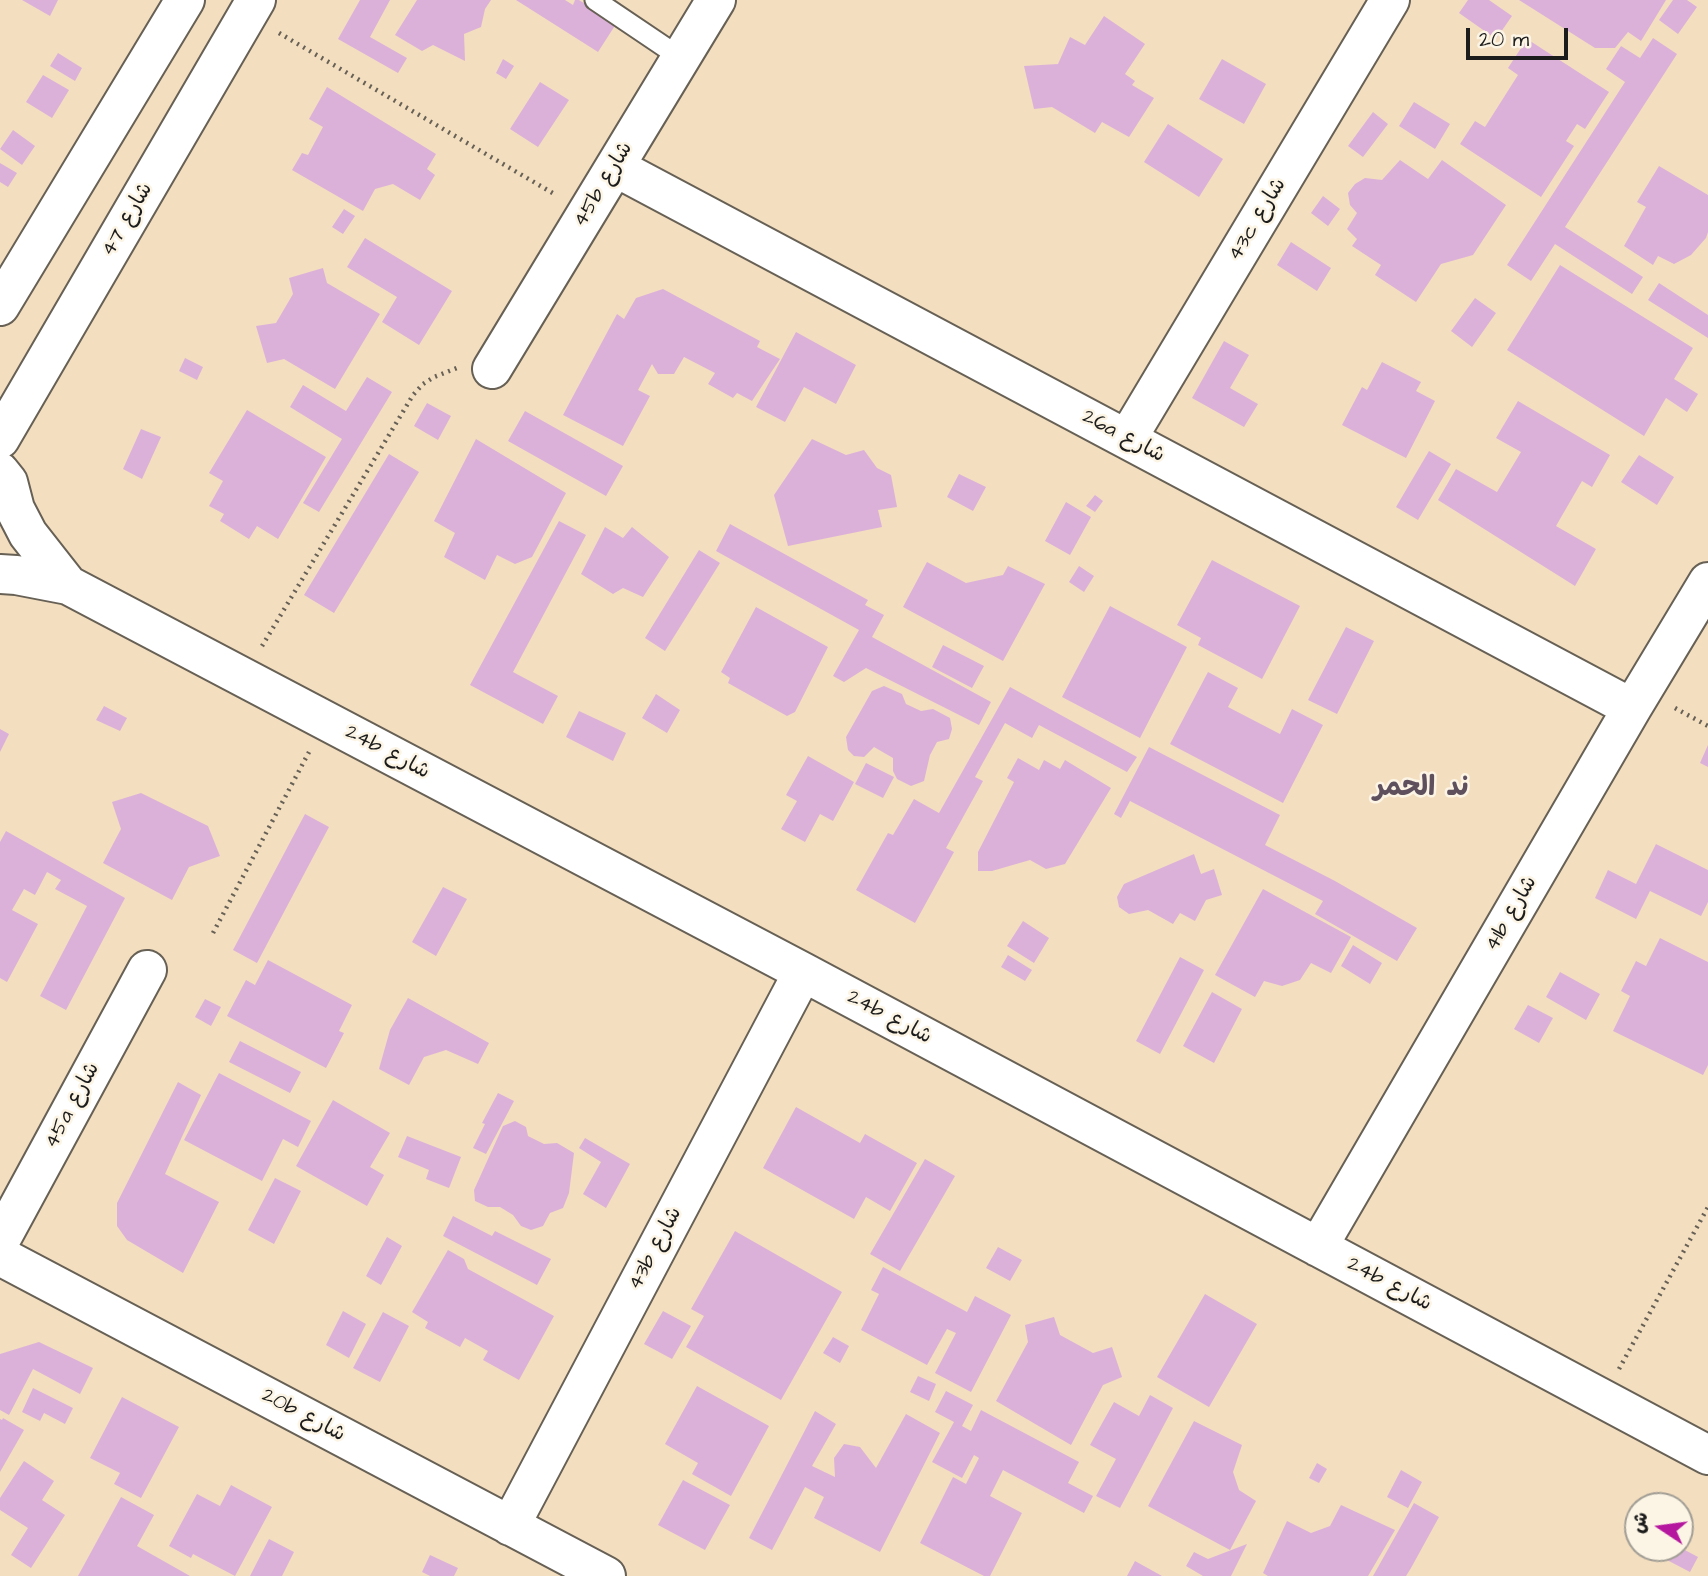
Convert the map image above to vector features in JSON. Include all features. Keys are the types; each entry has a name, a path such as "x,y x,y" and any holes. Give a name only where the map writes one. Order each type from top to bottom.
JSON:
{"street":[{"path":"0,306 185,0"},
{"name":"45b شارع","path":"497,362 716,0"},
{"name":"43c شارع","path":"1127,439 1390,0"},
{"name":"شارع 47","path":"0,439 252,7"},
{"name":"26a شارع","path":"615,167 1632,708"},
{"name":"24b شارع","path":"0,472 8,482 15,509 28,534 68,585"},
{"name":"24b شارع","path":"0,574 68,585 803,972 1708,1455"},
{"name":"41b شارع","path":"1318,1247 1708,582"},
{"name":"45a شارع","path":"0,1241 147,970"},
{"name":"43b شارع","path":"510,1526 803,972"},
{"name":"20b شارع","path":"0,1256 606,1576"}],"lane":[{"path":"595,0 681,58"}],"path":[{"path":"252,7 587,213"},
{"path":"243,677 413,395 434,377 497,362"},
{"path":"214,933 325,721"},
{"path":"1602,1398 1708,1207"}],"building":[{"path":"22,0 58,0 50,16"},
{"path":"360,0 390,0 370,37 407,58 398,73 338,39"},
{"path":"417,0 491,0 485,9 481,27 464,34 465,61 433,45 422,51 395,35"},
{"path":"516,0 565,0 573,5 575,0 579,0 616,24 598,52"},
{"path":"1468,0 1489,0 1512,16 1496,39 1459,13"},
{"path":"1519,0 1666,0 1641,41 1628,32 1615,48 1595,48"},
{"path":"1673,0 1687,0 1697,7 1678,34 1659,20"},
{"path":"1104,16 1145,44 1125,74 1135,81 1132,85 1154,98 1129,137 1102,122 1095,133 1052,107 1034,109 1024,66 1058,64 1070,37 1085,45"},
{"path":"1653,38 1677,54 1565,227 1643,277 1632,294 1555,244 1531,281 1507,265 1625,82 1606,69 1621,46 1640,58"},
{"path":"1527,39 1609,92 1585,129 1577,124 1566,141 1574,146 1541,197 1460,144 1475,121 1485,127 1518,75 1508,68"},
{"path":"58,53 82,68 75,81 50,66"},
{"path":"503,59 514,66 506,79 496,73"},
{"path":"1222,59 1266,84 1244,124 1199,99"},
{"path":"43,75 69,90 52,118 26,102"},
{"path":"540,82 569,100 538,147 510,129"},
{"path":"327,87 436,154 427,169 435,175 420,200 393,184 375,189 363,211 292,170 302,153 308,155 323,127 309,119"},
{"path":"1414,102 1450,124 1435,149 1399,126"},
{"path":"1373,112 1388,124 1363,157 1348,146"},
{"path":"1168,124 1223,159 1199,197 1144,162"},
{"path":"13,130 35,146 22,165 0,149"},
{"path":"1400,160 1428,179 1442,160 1506,205 1473,255 1441,264 1416,302 1375,275 1381,265 1352,246 1357,239 1347,229 1357,213 1350,205 1348,193 1355,184 1365,178 1382,180"},
{"path":"0,163 17,173 8,187 0,182"},
{"path":"1659,166 1708,195 1708,232 1691,255 1674,264 1658,256 1653,265 1624,246 1646,207 1637,202"},
{"path":"1323,196 1340,209 1328,226 1311,213"},
{"path":"344,209 355,216 343,234 332,227"},
{"path":"365,238 452,291 419,345 382,322 397,297 347,267"},
{"path":"1291,242 1331,268 1317,291 1277,265"},
{"path":"1560,265 1693,348 1674,379 1698,394 1687,412 1666,398 1644,436 1507,350"},
{"path":"323,268 327,283 380,314 335,389 284,359 267,363 256,326 276,323 293,294 289,278"},
{"path":"1659,283 1708,315 1708,338 1648,300"},
{"path":"663,289 760,341 757,347 780,359 752,401 737,393 733,398 708,384 715,373 684,357 674,374 658,374 652,364 638,390 650,396 623,446 563,415 617,314 624,319 636,298"},
{"path":"1475,298 1496,313 1472,347 1451,331"},
{"path":"796,332 856,365 836,404 804,387 785,422 756,407"},
{"path":"1224,341 1249,355 1230,388 1258,404 1244,427 1192,398"},
{"path":"185,358 203,367 197,380 179,371"},
{"path":"1382,362 1421,382 1416,391 1435,401 1406,458 1342,425 1362,387 1367,390"},
{"path":"367,377 392,392 319,512 303,503 342,439 290,407 303,385 346,411"},
{"path":"1518,401 1610,455 1592,487 1582,481 1556,526 1596,549 1575,586 1438,500 1456,469 1497,492 1521,452 1496,438"},
{"path":"427,403 451,416 438,440 414,426"},
{"path":"247,410 326,457 278,539 257,526 249,539 220,521 224,514 209,506 223,481 209,473"},
{"path":"525,411 623,466 606,496 508,441"},
{"path":"141,429 161,437 142,479 123,469"},
{"path":"476,439 566,493 532,557 515,564 497,555 485,580 444,557 455,533 434,521"},
{"path":"812,439 846,455 864,450 877,468 891,475 897,507 878,510 882,527 788,546 774,495"},
{"path":"1429,451 1451,464 1418,520 1396,507"},
{"path":"389,454 419,472 334,613 304,595"},
{"path":"1639,455 1674,477 1657,505 1621,482"},
{"path":"959,474 986,487 973,511 947,497"},
{"path":"1095,495 1103,501 1095,512 1086,506"},
{"path":"1066,502 1091,517 1070,555 1045,541"},
{"path":"559,521 586,535 513,672 558,696 543,724 470,685"},
{"path":"730,524 868,600 865,605 884,615 872,637 991,702 979,725 866,668 844,682 833,676 859,630 716,551"},
{"path":"605,527 623,538 632,527 669,557 643,597 623,588 613,594 581,574"},
{"path":"699,550 720,563 665,651 645,638"},
{"path":"1212,560 1300,606 1262,679 1198,645 1201,638 1177,625"},
{"path":"927,562 966,583 1003,575 1008,566 1045,584 1003,661 903,607"},
{"path":"1079,566 1094,576 1084,592 1069,582"},
{"path":"1110,606 1187,647 1140,738 1062,697"},
{"path":"756,607 828,647 795,712 787,716 728,683 730,678 721,672"},
{"path":"1346,627 1374,641 1337,714 1308,700"},
{"path":"943,645 984,666 972,688 932,667"},
{"path":"1208,672 1238,688 1228,707 1280,734 1292,709 1323,725 1283,803 1170,744"},
{"path":"884,686 902,694 906,704 921,711 933,709 950,718 952,729 949,739 937,742 930,755 924,781 911,786 897,779 893,771 893,758 874,747 864,757 854,756 848,750 846,737 872,691"},
{"path":"1010,687 1137,757 1127,772 1039,725 1032,738 1005,723 975,777 983,781 946,848 954,852 915,923 856,890 888,833 893,835 914,799 939,813"},
{"path":"656,694 680,710 667,733 642,718"},
{"path":"104,706 127,718 120,731 96,720"},
{"path":"579,711 626,733 613,761 566,737"},
{"path":"0,729 9,734 0,752"},
{"path":"1708,745 1708,767 1700,763"},
{"path":"1149,747 1280,815 1265,845 1417,928 1397,961 1315,914 1323,901 1130,801 1121,818 1114,814"},
{"path":"808,756 854,782 833,821 820,814 805,842 781,829 797,801 786,795"},
{"path":"1018,758 1039,770 1044,760 1060,769 1065,760 1111,788 1065,864 1046,869 1030,860 992,871 978,871 978,852 1014,782 1007,778"},
{"path":"866,763 894,777 883,798 855,784"},
{"path":"141,793 208,826 220,856 189,867 172,900 103,863 121,829 112,802"},
{"path":"305,814 329,827 257,963 233,950"},
{"path":"6,831 125,898 66,1010 40,996 87,906 55,889 61,880 47,872 35,895 24,889 12,910 38,924 7,982 0,978 0,842"},
{"path":"1656,844 1708,870 1708,902 1701,916 1650,891 1636,919 1595,898 1608,870 1636,884"},
{"path":"1194,854 1201,874 1214,869 1222,895 1206,900 1195,921 1180,913 1173,924 1148,910 1129,914 1119,907 1117,897 1124,884"},
{"path":"443,887 467,899 436,956 412,942"},
{"path":"1263,889 1351,937 1331,973 1311,963 1300,980 1282,986 1264,981 1255,997 1215,975"},
{"path":"1023,921 1049,938 1034,963 1007,946"},
{"path":"1660,938 1708,962 1708,1065 1703,1075 1613,1031 1630,996 1621,991 1636,961 1646,966"},
{"path":"1353,945 1382,963 1370,984 1341,966"},
{"path":"1008,955 1032,970 1025,981 1001,967"},
{"path":"1180,957 1204,970 1160,1054 1136,1041"},
{"path":"268,960 352,1005 339,1031 344,1033 326,1068 227,1016 246,980 255,985"},
{"path":"1560,972 1600,994 1586,1020 1546,997"},
{"path":"1212,992 1242,1009 1214,1063 1183,1046"},
{"path":"408,998 489,1043 478,1064 446,1050 424,1057 409,1085 379,1069 390,1030"},
{"path":"205,999 221,1007 211,1026 195,1017"},
{"path":"1528,1005 1553,1018 1539,1043 1514,1029"},
{"path":"240,1041 301,1072 290,1093 229,1062"},
{"path":"219,1073 311,1121 298,1147 283,1139 262,1181 184,1140"},
{"path":"178,1082 201,1095 165,1174 219,1202 183,1273 127,1240 117,1226 117,1203"},
{"path":"498,1093 514,1101 486,1154 473,1148 485,1124 482,1123"},
{"path":"333,1100 390,1133 370,1167 384,1175 367,1206 296,1166"},
{"path":"796,1107 860,1143 865,1134 917,1163 890,1211 866,1197 854,1219 763,1168"},
{"path":"515,1121 526,1127 528,1136 544,1144 557,1143 574,1153 569,1193 563,1208 550,1213 543,1226 531,1230 521,1226 513,1215 500,1207 488,1207 475,1201 474,1190 503,1126"},
{"path":"407,1136 461,1157 449,1188 426,1179 429,1170 398,1157"},
{"path":"585,1138 630,1164 606,1208 583,1194 601,1162 579,1148"},
{"path":"925,1159 955,1176 900,1271 870,1254"},
{"path":"275,1178 301,1191 274,1244 248,1230"},
{"path":"453,1216 492,1236 495,1231 551,1259 537,1285 443,1236"},
{"path":"735,1231 842,1292 781,1400 686,1347 704,1316 691,1309"},
{"path":"387,1237 402,1246 381,1285 366,1276"},
{"path":"998,1247 1022,1260 1010,1281 986,1268"},
{"path":"448,1250 464,1259 468,1269 554,1316 519,1380 483,1360 488,1351 465,1338 460,1347 425,1328 428,1322 412,1312"},
{"path":"883,1267 967,1312 975,1296 1011,1315 971,1392 935,1373 956,1333 947,1329 927,1365 861,1330 879,1294 871,1290"},
{"path":"1205,1294 1257,1324 1209,1407 1157,1377"},
{"path":"343,1311 366,1324 349,1358 326,1345"},
{"path":"663,1311 691,1326 672,1359 644,1344"},
{"path":"383,1312 409,1326 380,1382 353,1368"},
{"path":"1054,1317 1060,1335 1093,1353 1112,1347 1122,1377 1103,1385 1071,1445 996,1401 1028,1342 1025,1325"},
{"path":"833,1337 849,1346 840,1363 823,1353"},
{"path":"39,1342 93,1368 80,1394 33,1369 9,1415 0,1410 0,1354"},
{"path":"918,1376 936,1384 929,1401 910,1392"},
{"path":"697,1386 769,1426 731,1496 692,1474 698,1463 665,1444"},
{"path":"33,1388 73,1408 65,1424 44,1413 40,1421 22,1412"},
{"path":"946,1391 973,1405 962,1426 971,1431 981,1410 1079,1462 1068,1483 1093,1496 1084,1513 1003,1470 990,1496 1022,1513 990,1576 984,1576 920,1543 953,1477 966,1484 979,1458 974,1455 962,1478 932,1462 954,1422 935,1412"},
{"path":"1150,1395 1173,1408 1120,1508 1096,1496 1116,1459 1090,1445 1114,1402 1139,1416"},
{"path":"122,1397 179,1427 141,1498 114,1484 120,1473 90,1458"},
{"path":"815,1411 836,1424 812,1466 835,1477 834,1458 844,1444 860,1447 876,1468 906,1414 940,1433 880,1552 814,1518 824,1497 805,1487 772,1550 749,1538"},
{"path":"3,1418 24,1430 0,1472 0,1419"},
{"path":"1194,1421 1242,1445 1233,1472 1239,1490 1256,1501 1230,1550 1148,1506"},
{"path":"24,1461 54,1481 42,1500 65,1515 31,1568 11,1555 28,1528 0,1510 0,1498"},
{"path":"1317,1463 1327,1469 1319,1483 1309,1478"},
{"path":"1401,1470 1422,1482 1408,1508 1387,1497"},
{"path":"683,1480 730,1505 705,1550 658,1525"},
{"path":"231,1485 272,1507 235,1576 193,1554 191,1558 169,1546 197,1494 220,1506"},
{"path":"121,1497 154,1515 137,1546 190,1576 78,1576"},
{"path":"1414,1503 1439,1517 1411,1568 1406,1576 1373,1576"},
{"path":"1341,1505 1395,1530 1368,1576 1268,1576 1263,1573 1287,1521 1311,1533 1330,1526"},
{"path":"269,1539 294,1552 282,1576 250,1576"},
{"path":"1247,1544 1231,1576 1203,1576 1186,1566 1194,1552 1208,1559"},
{"path":"430,1555 458,1568 454,1576 430,1576 422,1572"},
{"path":"1694,1555 1698,1557 1690,1572 1671,1562 1694,1562"},
{"path":"1135,1561 1162,1576 1127,1576"}],"district":[{"name":"ند الحمر","path":"1421,789"}]}
